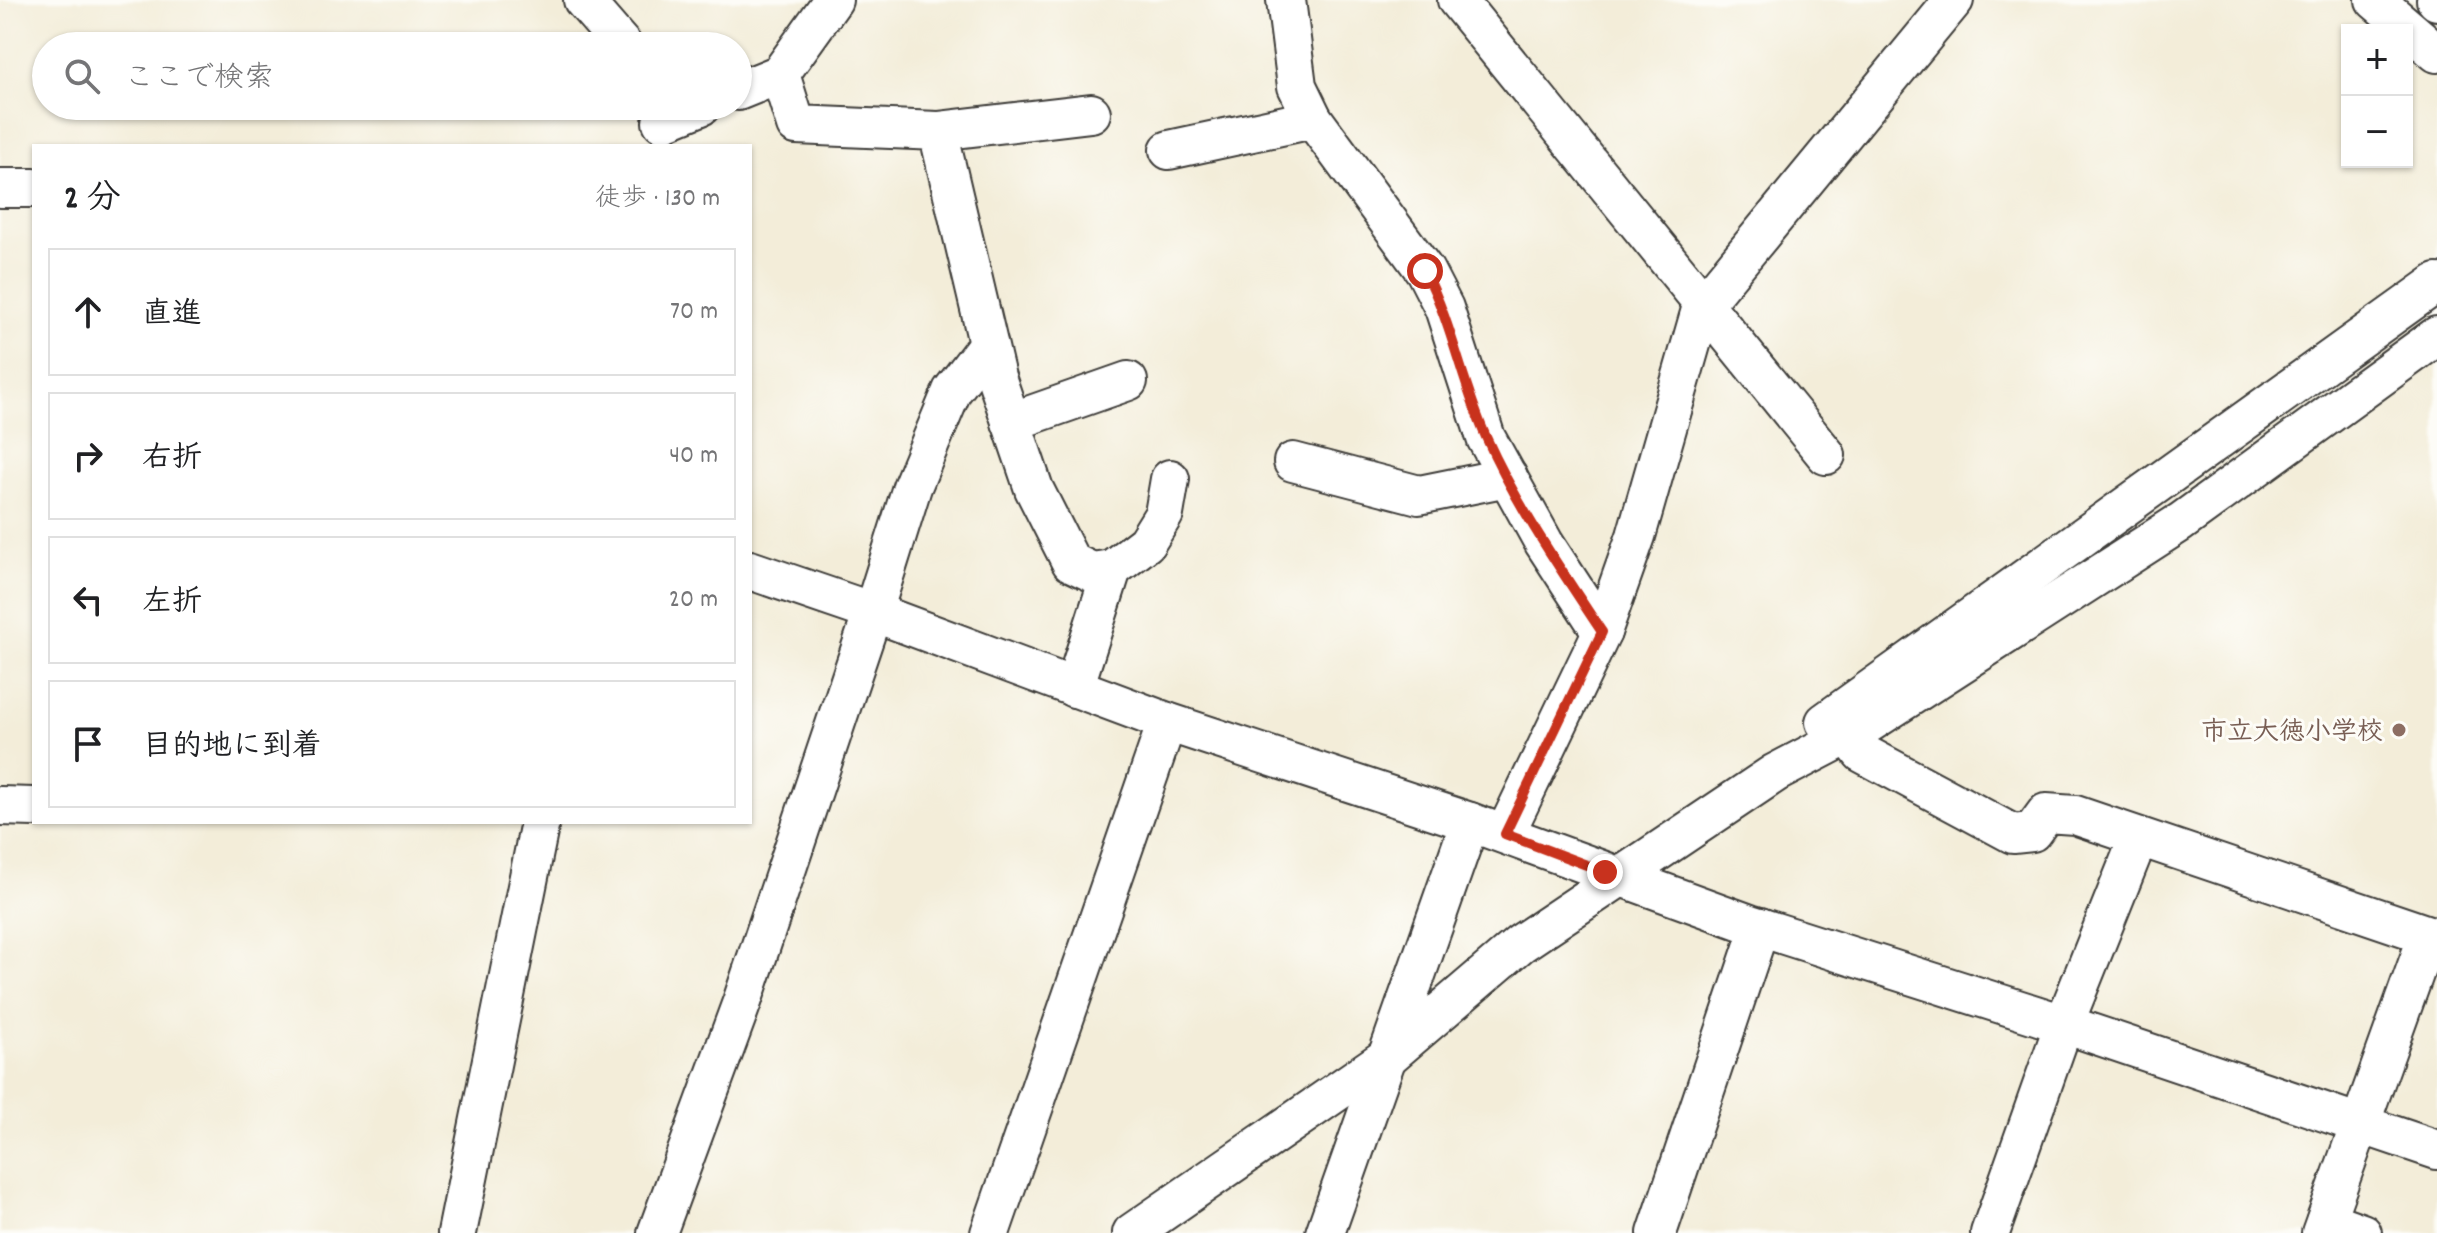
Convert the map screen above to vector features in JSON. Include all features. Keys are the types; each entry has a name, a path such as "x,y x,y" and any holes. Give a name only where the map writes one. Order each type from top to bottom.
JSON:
{"street":[{"path":"583,0 611,32"},
{"path":"752,85 780,74 833,0"},
{"path":"1286,0 1297,86 1313,119 1425,271 1444,308 1486,438 1544,543 1602,632"},
{"path":"1457,0 1702,306 1826,455"},
{"path":"1325,1233 1390,1055 1488,828 1602,632 1636,536 1702,306 1954,0"},
{"path":"2375,0 2437,53"},
{"path":"780,74 796,125 938,131 1091,113"},
{"path":"1169,150 1313,119"},
{"path":"938,131 988,344 1011,422 1034,489 1071,562 1092,572 1112,569 1146,543 1164,514 1170,479"},
{"path":"0,188 32,188"},
{"path":"1132,1233 1390,1055 1520,944 1612,874 2437,283"},
{"path":"1612,874 1775,773 1848,735 2181,522 2437,336"},
{"path":"657,1233 742,1002 912,487 952,391 988,344"},
{"path":"1011,422 1128,381"},
{"path":"1293,462 1419,495 1508,477"},
{"path":"1074,688 1112,569"},
{"path":"752,571 873,612 1167,722 1488,828 1760,927 2064,1024 2437,1150"},
{"path":"990,1233 1167,722"},
{"path":"1848,735 1862,753 2013,834 2032,832 2046,813 2075,815 2432,936 2324,1226 2362,1233"},
{"path":"0,806 32,807"},
{"path":"457,1233 540,824"},
{"path":"1990,1233 2064,1024 2139,837"},
{"path":"1657,1233 1760,927"}],"place":[{"name":"市立大徳小学校","path":"2399,730"}],"route":[{"path":"1425,271 1444,308 1486,438 1544,543 1602,632 1505,834 1605,872"}]}
